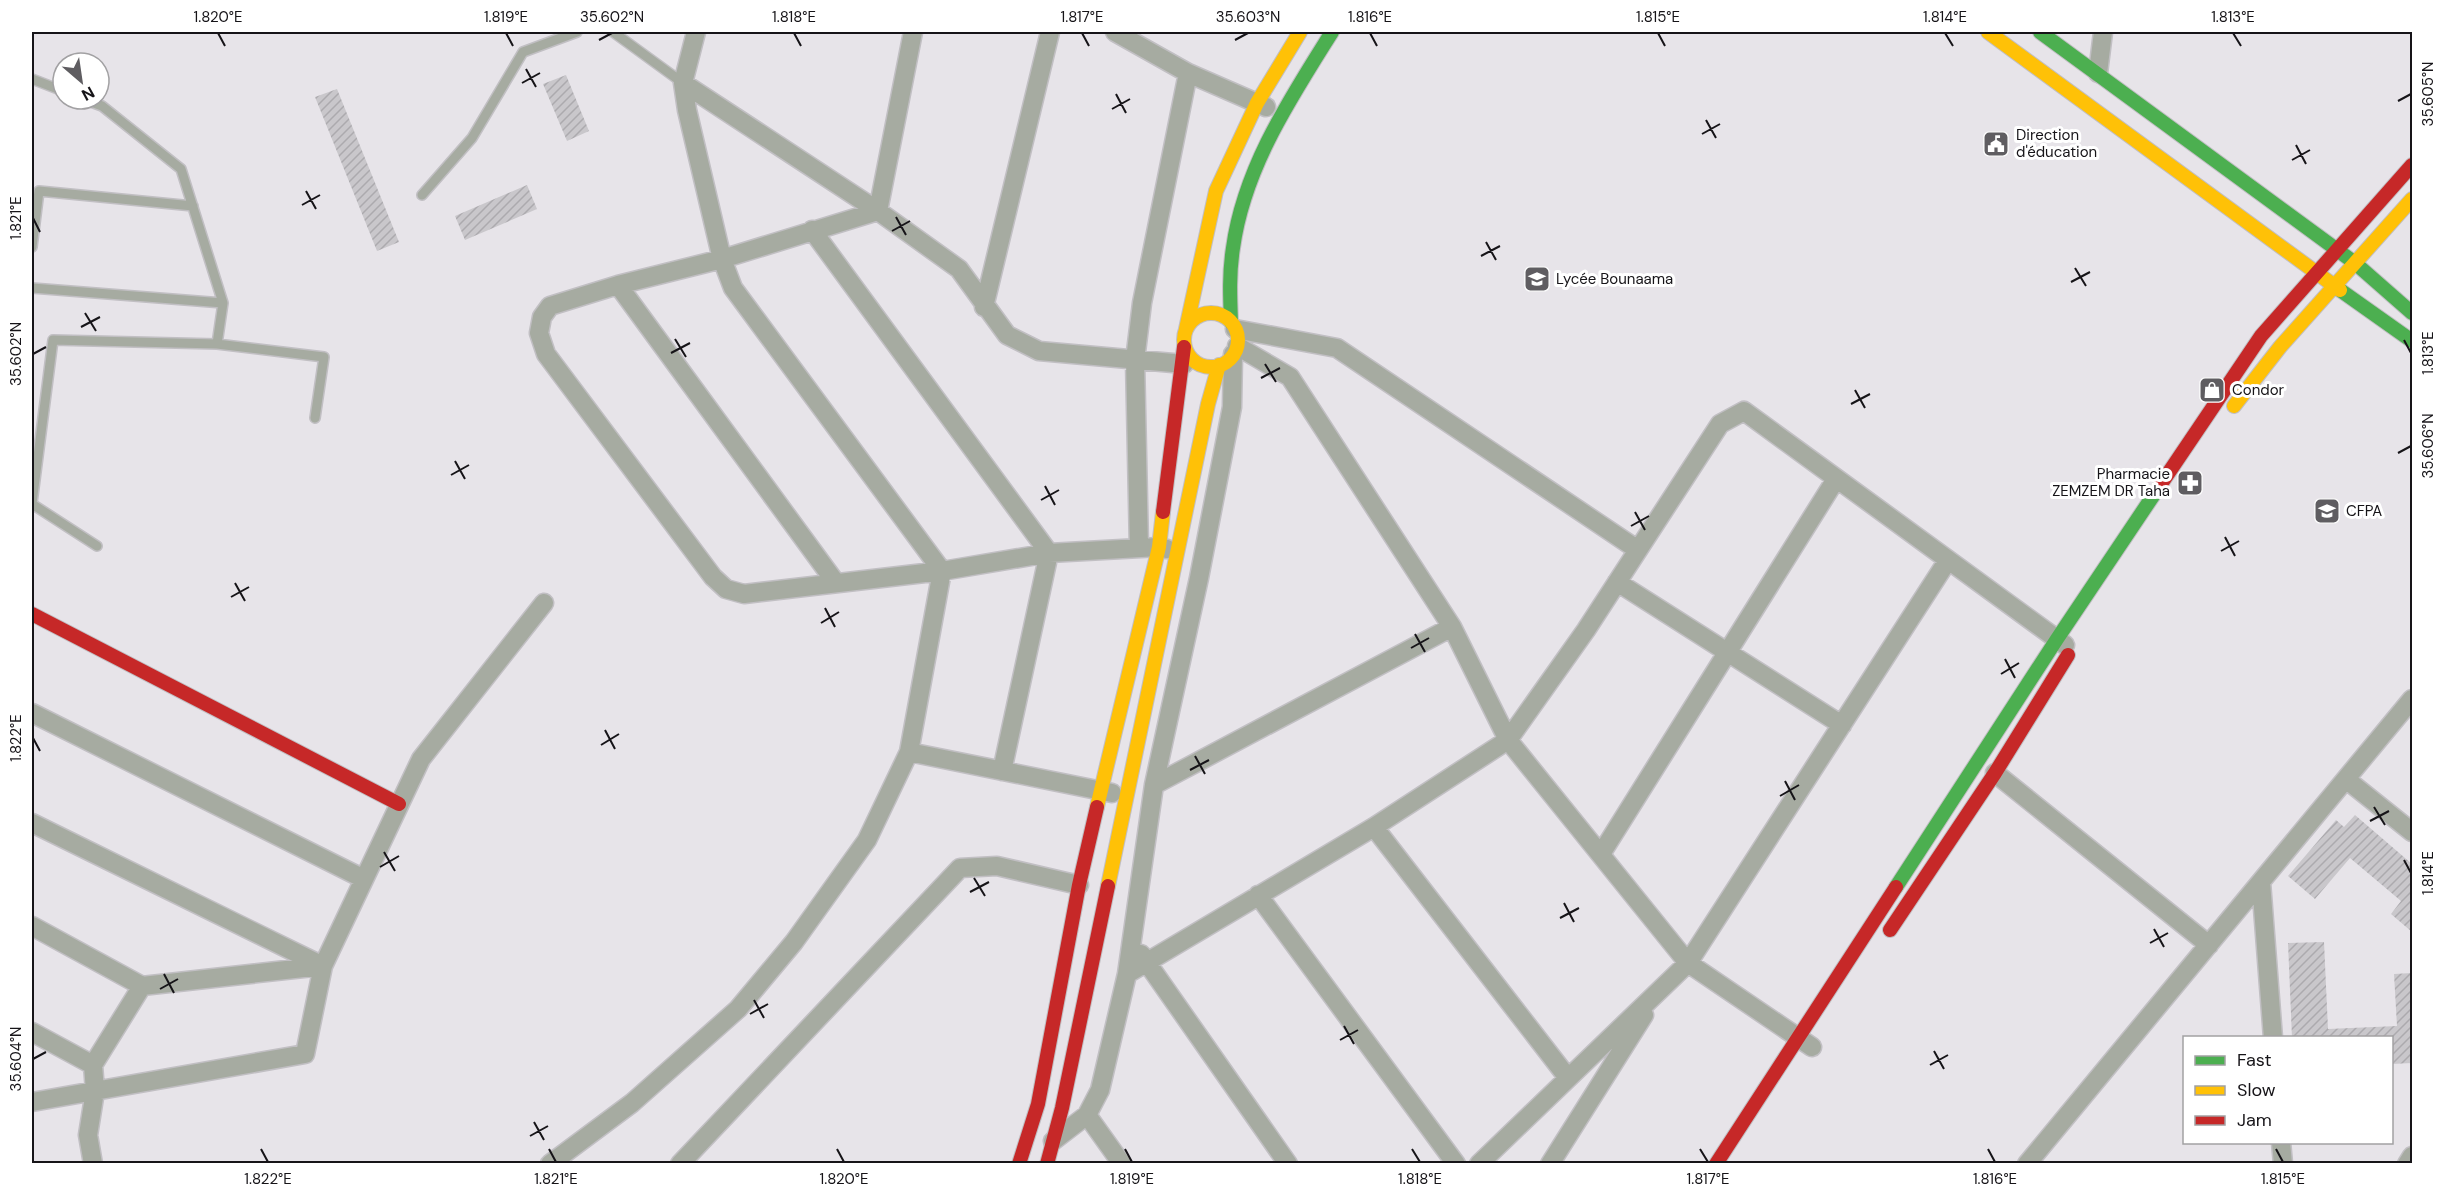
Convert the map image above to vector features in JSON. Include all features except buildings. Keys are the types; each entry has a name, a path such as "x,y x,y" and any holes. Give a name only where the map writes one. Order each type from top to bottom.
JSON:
{"street":[{"path":"549,1164 632,1103 738,1009 794,942 867,840 909,752 942,571 733,288 722,259 687,110 683,83 696,32"},
{"path":"879,211 913,32"},
{"path":"984,307 1050,32"},
{"path":"1115,32 1188,73 1280,115"},
{"path":"1019,1164 1038,1104 1079,885 1159,546 1186,329 1216,191 1257,103 1300,32"},
{"path":"1053,1141 1087,1115 1093,1107 1100,1090 1127,974 1154,785 1233,407 1230,282 1236,230 1245,192 1280,115 1332,32"},
{"path":"1988,32 2317,274 2412,341"},
{"path":"2040,32 2355,263 2412,313"},
{"path":"2098,73 2103,32"},
{"path":"1139,548 1135,360 1142,303 1188,73"},
{"path":"683,83 879,211 959,269 984,307 1007,335 1039,351 1135,360 1184,355 1211,367 1231,343"},
{"path":"1716,1164 1808,1045 2068,643 2261,336 2412,165"},
{"path":"2226,417 2280,347 2412,199"},
{"path":"879,211 722,259 618,285 550,306 543,317 539,333 546,354 712,578 726,589 744,594 942,571 1049,553 1159,546 1178,553"},
{"path":"812,230 1049,553 1002,771"},
{"path":"618,285 836,583"},
{"path":"1047,1164 1062,1108 1208,404 1231,343 1223,316 1206,313 1198,316 1186,329"},
{"path":"1231,343 1337,348 1638,550"},
{"path":"1231,343 1290,376 1452,627 1508,740 1688,963 1808,1045"},
{"path":"1127,974 1374,827 1508,740 1617,582 1720,424 1744,411 1948,560 2068,643"},
{"path":"1601,854 1836,478"},
{"path":"1479,1164 1688,963 1948,560"},
{"path":"1617,582 1842,725"},
{"path":"32,1102 305,1054 323,966 421,759 544,603"},
{"path":"32,614 399,804"},
{"path":"1154,785 1452,627"},
{"path":"1884,940 1995,773 2068,643"},
{"path":"2027,1164 2412,699"},
{"path":"32,712 364,879"},
{"path":"909,752 1128,796"},
{"path":"1995,773 2209,945"},
{"path":"2347,780 2412,832"},
{"path":"32,823 323,966"},
{"path":"1374,827 1568,1078"},
{"path":"680,1164 960,868 997,866 1079,885"},
{"path":"2261,882 2273,1036"},
{"path":"1258,895 1456,1164"},
{"path":"32,926 142,986 323,966"},
{"path":"1132,936 1146,963 1288,1164"},
{"path":"93,1164 88,1135 95,1091 93,1065 142,986"},
{"path":"1550,1164 1659,991"},
{"path":"32,1032 93,1065"},
{"path":"1087,1115 1122,1164"},
{"path":"2281,1144 2283,1164"},
{"path":"2408,1164 2412,1156"}],"lane":[{"path":"422,195 472,138 523,52 577,32"},
{"path":"613,32 683,83"},
{"path":"32,79 51,86"},
{"path":"108,111 181,169 223,303 217,344"},
{"path":"32,246 39,191 193,206"},
{"path":"32,288 223,303"},
{"path":"97,546 32,504 35,452 53,340 217,344 324,357 315,418"}],"traffic: fast":[{"path":"1231,322 1232,257 1247,190 1271,135 1332,32"},
{"path":"2040,32 2355,263 2412,313"},
{"path":"2340,290 2412,341"},
{"path":"1896,887 2159,487"}],"traffic: slow":[{"path":"1186,329 1216,191 1257,103 1300,32"},
{"path":"1988,32 2340,290"},
{"path":"2234,406 2280,347 2412,199"},
{"path":"1211,313 1221,315 1230,321 1236,330 1238,340 1236,350 1230,359 1221,365 1211,367 1201,365 1192,359 1186,350 1184,340 1186,330 1192,321 1201,315 1211,313"},
{"path":"1108,886 1208,404 1219,365"},
{"path":"1097,807 1159,547 1163,512"}],"traffic: jam":[{"path":"2159,487 2261,336 2412,165"},
{"path":"1163,512 1184,347"},
{"path":"32,614 399,804"},
{"path":"1890,930 1995,773 2068,655"},
{"path":"1019,1164 1038,1104 1079,885 1097,807"},
{"path":"1047,1164 1062,1108 1108,886"},
{"path":"1716,1164 1896,887"}],"place":[{"name":"Direction d'éducation","path":"1996,144"},
{"name":"Lycée Bounaama","path":"1537,279"},
{"name":"Condor","path":"2212,390"},
{"name":"Pharmacie ZEMZEM DR Taha","path":"2190,483"},
{"name":"CFPA","path":"2327,511"}]}
